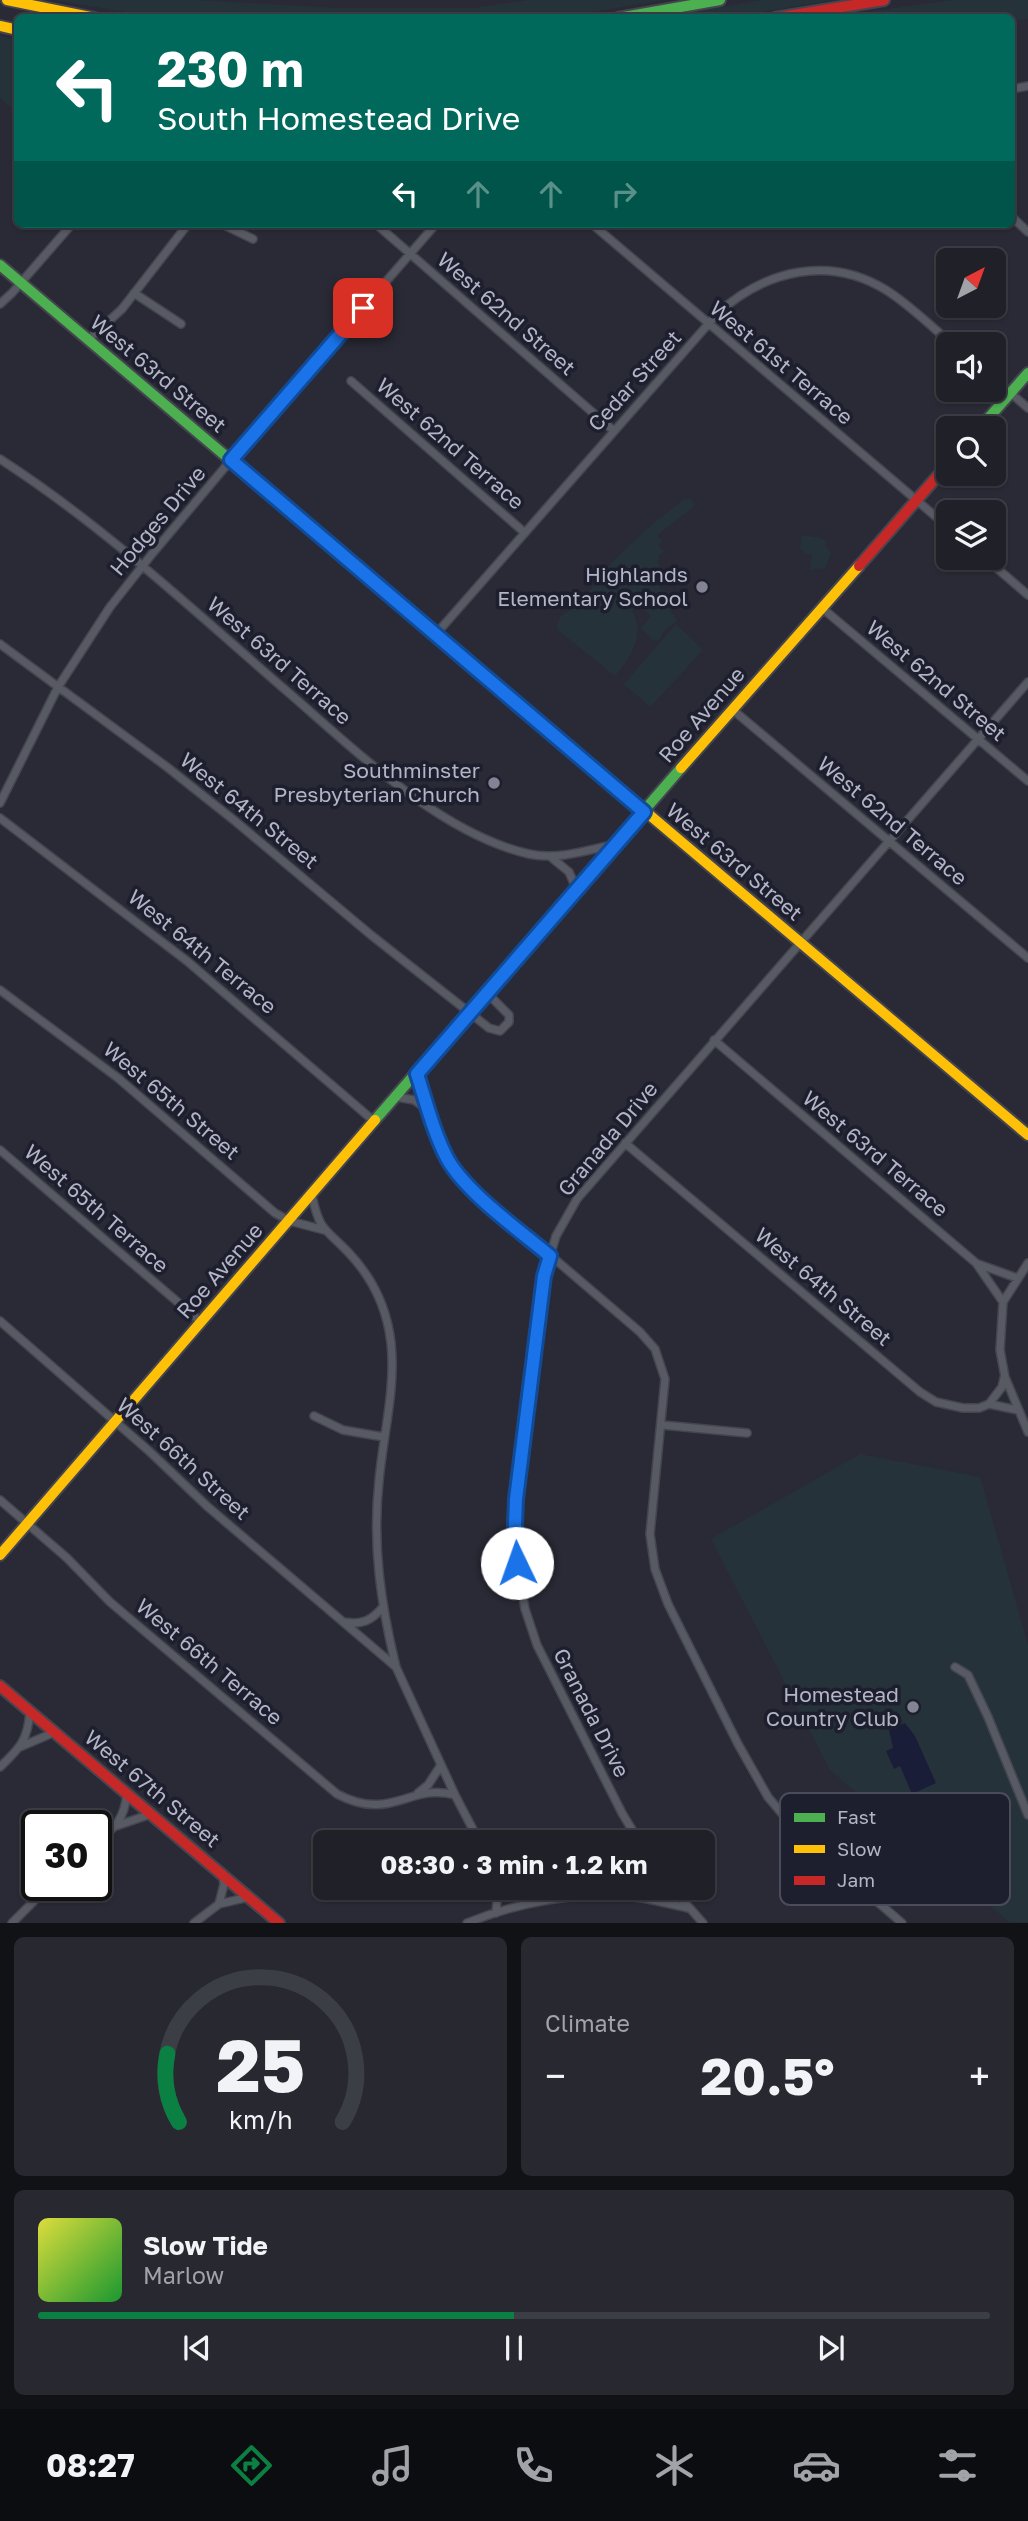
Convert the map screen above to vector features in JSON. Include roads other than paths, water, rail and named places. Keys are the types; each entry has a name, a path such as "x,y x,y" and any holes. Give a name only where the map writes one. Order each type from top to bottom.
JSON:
{"main road":[{"path":"7,0 76,14"},
{"path":"641,14 720,0"},
{"path":"799,14 884,0"},
{"name":"West 63rd Street","path":"0,265 1028,1135"},
{"path":"991,416 1028,373"},
{"name":"Roe Avenue","path":"0,1555 613,845 936,478"},
{"name":"West 67th Street","path":"0,1686 279,1923"}],"street":[{"path":"1015,220 1028,232"},
{"path":"0,304 69,228"},
{"path":"88,340 113,319 185,228"},
{"path":"230,228 253,239"},
{"name":"West 62nd Street","path":"381,228 614,431"},
{"name":"Hodges Drive","path":"0,803 58,687 104,616 231,460 433,228"},
{"name":"West 61st Terrace","path":"597,228 936,517"},
{"name":"Cedar Street","path":"436,634 709,324 744,292 767,280 803,271 839,273 866,280 886,290 938,332"},
{"path":"134,293 181,324"},
{"name":"West 62nd Terrace","path":"351,381 525,533"},
{"path":"1006,389 1028,408"},
{"name":"West 63rd Terrace","path":"0,459 62,501 142,566 357,752 442,816 494,843 552,858 613,845"},
{"path":"999,570 1028,595"},
{"name":"West 62nd Street","path":"822,607 1028,781"},
{"name":"West 64th Street","path":"0,644 206,797 371,936 470,1013"},
{"name":"Granada Drive","path":"632,1830 537,1645 518,1577 515,1549 516,1499 544,1276 556,1236 577,1199 1028,681"},
{"name":"West 62nd Terrace","path":"733,710 1028,958"},
{"name":"West 64th Terrace","path":"0,818 187,961 375,1122"},
{"path":"552,858 564,865 576,888"},
{"name":"West 65th Street","path":"0,990 108,1069 275,1213 290,1221 324,1230 348,1252 365,1273 385,1313 391,1342 392,1366 376,1511 376,1548 383,1607 396,1667"},
{"path":"470,1013 496,1031 506,1026 509,1019 507,1012 486,993"},
{"name":"West 63rd Terrace","path":"714,1041 976,1263 1003,1303"},
{"path":"417,1074 443,1150 454,1169 472,1189 640,1332 655,1349 665,1379 650,1534 655,1570 668,1604 738,1744 768,1797 780,1811"},
{"path":"397,1097 415,1100 429,1110"},
{"name":"West 64th Street","path":"625,1143 920,1392 936,1402 963,1408 979,1408 989,1404 1018,1410"},
{"name":"West 65th Terrace","path":"0,1150 201,1322"},
{"name":"West 65th Street","path":"312,1196 324,1230"},
{"path":"976,1263 1017,1278"},
{"path":"1028,1263 1003,1303 1000,1350 1004,1377 1028,1432"},
{"name":"West 66th Street","path":"0,1321 115,1421 208,1507 396,1667 473,1830"},
{"path":"989,1404 1002,1387 1004,1377"},
{"path":"314,1416 343,1430 384,1437"},
{"path":"662,1425 747,1433"},
{"name":"West 66th Terrace","path":"0,1500 110,1602 337,1794 364,1805 379,1806 430,1792 455,1795"},
{"path":"343,1622 368,1622 383,1607"},
{"path":"955,1667 968,1675 1028,1815"},
{"path":"0,1767 20,1747 28,1731 30,1712"},
{"path":"20,1747 55,1732"},
{"path":"415,1796 428,1785 441,1765"},
{"path":"112,1830 122,1818 127,1794"},
{"path":"116,1826 151,1814"},
{"path":"219,1904 224,1884 223,1875"},
{"path":"194,1923 219,1904 250,1897"},
{"path":"496,1913 497,1900"},
{"path":"526,1900 529,1903"},
{"path":"467,1923 529,1903 558,1900"},
{"path":"648,1900 688,1908"},
{"path":"682,1900 703,1923"},
{"path":"12,1923 34,1901"},
{"path":"881,1905 902,1923"}],"water":[{"path":"905,1723 915,1736 936,1783 912,1793 900,1766 894,1769 886,1751 893,1748 889,1730"}],"place":[{"name":"Highlands Elementary School","path":"702,587"},
{"name":"Southminster Presbyterian Church","path":"494,783"},
{"name":"Homestead Country Club","path":"913,1707"}]}
